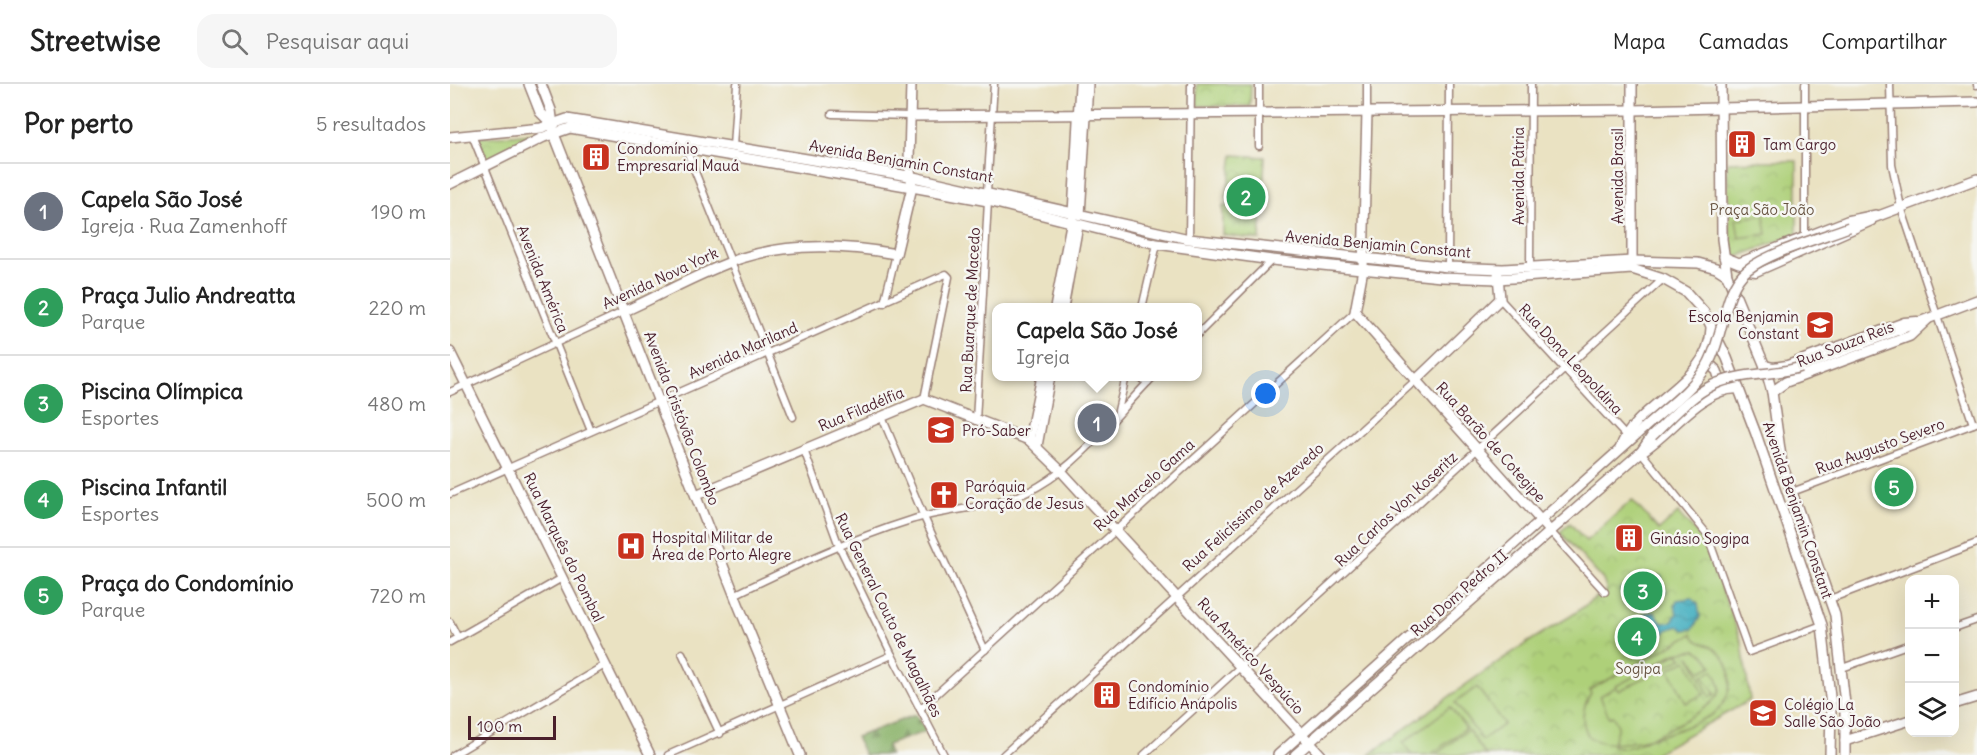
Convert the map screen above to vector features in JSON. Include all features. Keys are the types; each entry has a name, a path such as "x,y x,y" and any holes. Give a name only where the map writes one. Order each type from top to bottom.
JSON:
{"main road":[{"name":"Avenida Cristóvão Colombo","path":"529,84 540,112 553,129"},
{"name":"Avenida Cristóvão Colombo","path":"541,84 551,110 553,129 734,595 800,755"},
{"path":"896,254 912,187 909,176 911,84"},
{"path":"1057,303 1063,287 1076,219 1082,114 1080,84"},
{"path":"1082,114 1088,84"},
{"name":"Avenida Brasil","path":"1632,84 1632,265"},
{"path":"1721,84 1724,257 1727,276"},
{"path":"910,116 1632,110 1977,102"},
{"path":"1355,312 1363,264 1367,112"},
{"name":"Avenida Benjamin Constant","path":"553,129 567,119 909,176 1076,219 1157,244 1272,260 1448,267 1498,274 1530,268 1698,263 1716,268 1727,276 1764,364 1772,392 1782,464 1838,626 1845,755"},
{"name":"Avenida Benjamin Constant","path":"553,129 570,128 912,187 987,197"},
{"path":"450,137 553,129"},
{"path":"450,184 553,129"},
{"path":"1724,257 1739,263 1863,216 1882,214 1977,179"},
{"name":"Rua Dom Pedro II","path":"1278,755 1644,428 1706,368 1716,348 1734,284 1745,271 1761,261 1882,214"},
{"name":"Avenida Benjamin Constant","path":"1076,219 1189,239 1363,264 1498,274 1632,265 1686,292 1704,312 1739,389 1822,625 1831,706 1828,754"},
{"name":"Avenida Nova York","path":"625,311 732,262 767,252 808,247 850,246 896,254"},
{"path":"1498,274 1500,299"},
{"path":"1063,287 1063,303"},
{"name":"Rua Felicíssimo de Azevedo","path":"1416,380 1500,299"},
{"name":"Rua Souza Reis","path":"1652,436 1698,394 1715,384 1783,373 1977,300"},
{"name":"Rua Barão de Cotegipe","path":"1355,312 1551,532"},
{"name":"Rua Souza Reis","path":"1772,392 1786,382 1910,336 1927,320"},
{"name":"Rua Dom Pedro II","path":"1620,449 1625,435 1693,373 1708,346 1711,326"},
{"name":"Rua Marquês do Pombal","path":"450,352 650,755"},
{"path":"1702,358 1717,371 1722,389 1739,389"},
{"path":"1041,404 1042,381"},
{"path":"1033,443 1048,381"},
{"name":"Rua Dom Pedro II","path":"1295,755 1641,452 1658,442 1702,401 1722,389"},
{"name":"Rua Filadélfia","path":"696,495 924,399 1033,443"},
{"name":"Rua Dom Pedro II","path":"1641,452 1652,436"},
{"name":"Rua Américo Vespúcio","path":"1033,443 1321,755"},
{"path":"1959,702 1977,697"},
{"path":"1845,741 1905,722"}],"street":[{"path":"733,147 737,84"},
{"name":"Rua Buarque de Macedo","path":"976,421 993,84"},
{"path":"1189,239 1191,84"},
{"path":"1259,84 1259,147"},
{"path":"1367,84 1367,112"},
{"path":"1448,267 1449,84"},
{"name":"Avenida Pátria","path":"1530,268 1531,84"},
{"path":"1805,84 1805,237"},
{"path":"1890,84 1892,165 1901,207 1975,424"},
{"path":"832,114 910,116"},
{"name":"Avenida América","path":"472,135 591,431"},
{"path":"686,149 793,417"},
{"path":"1739,263 1748,272 1756,273 1851,233 1882,214"},
{"path":"1143,303 1157,244"},
{"path":"884,303 896,254"},
{"path":"1202,329 1272,260"},
{"name":"Avenida Mariland","path":"450,494 946,274 949,277 924,399"},
{"name":"Rua Carlos Von Koseritz","path":"1144,755 1242,668 1662,279"},
{"name":"Rua Dona Leopoldina","path":"1500,299 1625,435"},
{"name":"Avenida Nova York","path":"450,392 625,311"},
{"name":"Rua Marcelo Gama","path":"920,710 1355,312"},
{"name":"Rua Souza Reis","path":"1764,364 1773,366 1787,364 1904,321 1927,320"},
{"name":"Rua Felicíssimo de Azevedo","path":"1003,755 1416,380"},
{"path":"1117,416 1125,381"},
{"path":"734,595 839,546 924,517 1018,496 1062,472 1148,382"},
{"path":"882,417 924,517 985,650"},
{"name":"Rua Augusto Severo","path":"1792,492 1975,424"},
{"name":"Rua General Couto de Magalhães","path":"804,450 839,546 944,755"},
{"path":"1641,452 1707,534 1749,652 1822,625"},
{"name":"Rua Barão de Cotegipe","path":"1551,532 1605,592"},
{"path":"1830,599 1977,543"},
{"path":"450,642 562,578"},
{"path":"1959,626 1977,620"},
{"path":"450,622 458,638"},
{"path":"1842,668 1905,646"},
{"path":"682,653 720,734"},
{"path":"668,755 720,734 892,655"},
{"path":"453,755 605,665"}],"green space":[{"path":"1197,84 1251,84 1250,106 1197,106"},
{"path":"537,133 487,160 477,138"},
{"path":"1233,155 1265,157 1260,240 1223,235 1223,206 1229,207 1230,198 1227,197"},
{"name":"Praça São João","path":"1797,161 1797,234 1737,257 1731,253 1727,162"},
{"path":"1764,215 1767,234 1739,238 1736,219"},
{"name":"Sogipa","path":"1632,500 1659,530 1678,513 1703,540 1742,643 1750,700 1652,755 1369,755 1492,666 1607,591 1603,580 1560,532 1570,523 1586,541"},
{"path":"1692,634 1696,640 1715,649 1722,656 1730,674 1725,700 1712,715 1683,728 1649,739 1698,713 1717,696 1720,686 1713,670 1703,676 1715,694 1710,697 1690,656 1701,672 1712,666 1705,655 1696,650 1675,653 1600,696 1609,717 1613,716 1618,726 1613,743 1600,742 1589,737 1586,731 1583,715 1591,693 1589,690"},
{"path":"1679,653 1682,658 1619,691 1616,686"},
{"path":"1687,660 1704,694 1686,703 1669,669"},
{"path":"1477,687 1504,724 1482,740 1455,703"},
{"path":"1450,707 1466,728 1430,755 1412,755 1403,743"},
{"path":"915,715 927,731 887,745 890,755 864,755 856,737"},
{"path":"1468,730 1486,755 1435,755"}],"water":[{"path":"1661,576 1666,592 1625,605 1620,589"},
{"path":"1691,598 1698,604 1700,617 1693,629 1684,630 1678,626 1667,630 1664,634 1653,636 1642,632 1640,621 1645,613 1655,612 1662,623 1671,622 1677,614 1675,605 1677,600"}],"place":[{"name":"Tam Cargo","path":"1742,144"},
{"name":"Condomínio Empresarial Mauá","path":"596,157"},
{"name":"Praça Julio Andreatta","path":"1246,197"},
{"name":"Escola Benjamin Constant","path":"1820,325"},
{"name":"Capela São José","path":"1097,423"},
{"name":"Pró-Saber","path":"941,430"},
{"name":"Praça do Condomínio","path":"1894,487"},
{"name":"Paróquia Coração de Jesus","path":"944,495"},
{"name":"Ginásio Sogipa","path":"1629,538"},
{"name":"Hospital Militar de Área de Porto Alegre","path":"631,546"},
{"name":"Piscina Olímpica","path":"1643,591"},
{"name":"Piscina Infantil","path":"1637,637"},
{"name":"Condomínio Edifício Anápolis","path":"1107,695"},
{"name":"Colégio La Salle São João","path":"1763,713"}]}
